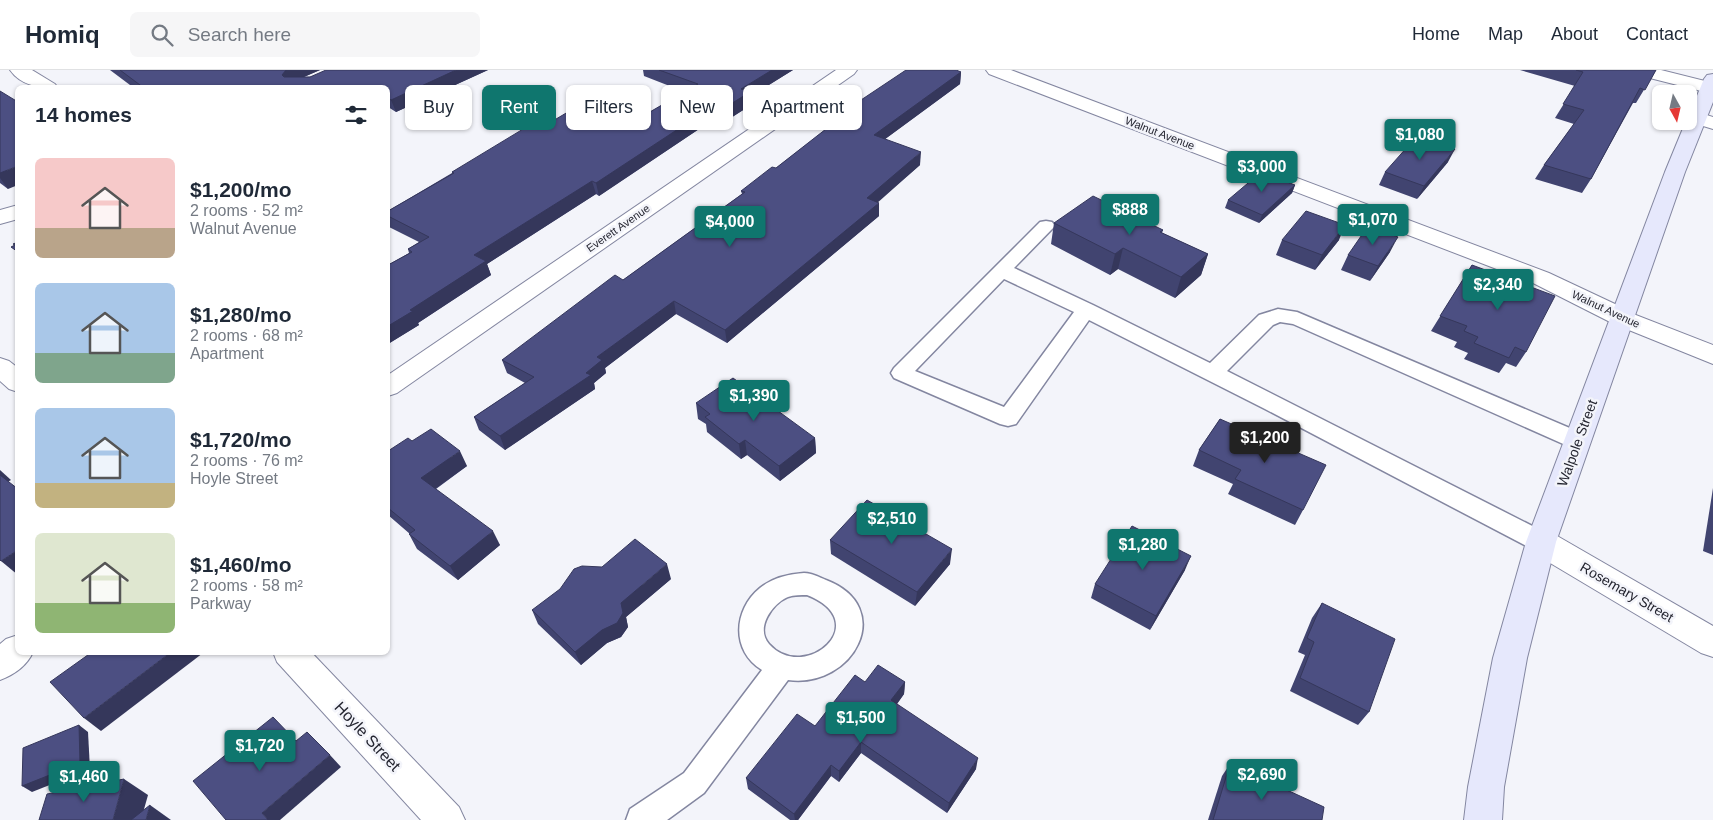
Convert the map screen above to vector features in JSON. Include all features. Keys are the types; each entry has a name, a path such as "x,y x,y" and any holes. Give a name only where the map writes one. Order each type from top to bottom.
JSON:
{"main road":[{"name":"Walpole Street","path":"1482,820 1486,787 1510,658 1541,542 1675,172 1705,120 1711,83"}],"street":[{"path":"20,70 44,85"},
{"name":"Everett Avenue","path":"390,386 848,70"},
{"name":"Walnut Avenue","path":"995,70 1540,278 1623,318 1713,355"},
{"path":"1640,70 1711,83"},
{"path":"0,218 15,212"},
{"path":"0,367 15,380"},
{"name":"Rosemary Street","path":"1541,542 1713,643"},
{"path":"0,665 15,652"},
{"name":"Hoyle Street","path":"292,655 446,820"}],"lane":[{"path":"1046,226 900,373 1008,418 1086,310"},
{"path":"1002,270 1212,372 1541,542"},
{"path":"1212,372 1266,320 1278,315 1297,318 1578,441"},
{"path":"642,820 694,783 781,667"}],"building":[{"path":"120,70 286,70 282,75 284,77 310,77 326,70 456,70 424,85 405,85 405,94 391,100 390,85 140,85"},
{"path":"659,70 772,70 748,85 743,85 741,89 743,90 743,96 733,103 733,85 696,85 698,84"},
{"path":"906,70 956,70 961,72 874,135 921,152 867,198 879,203 725,330 674,301 597,357 602,360 586,373 591,375 500,436 474,417 534,377 502,360 615,275 623,280 745,192 741,191 772,167 776,168 825,130 862,130 862,99"},
{"path":"1576,70 1656,70 1645,90 1640,88 1591,179 1544,165 1584,110 1563,104 1583,72"},
{"path":"0,91 15,100 15,167 0,173"},
{"path":"661,106 661,130 677,130 596,183 592,181 474,255 486,261 390,325 390,264 412,252 408,249 429,237 390,217 390,210 454,173 452,172 521,130 556,130 556,119 566,113 566,130 651,130 651,111"},
{"path":"1417,136 1455,149 1424,186 1385,172"},
{"path":"1261,172 1295,185 1262,215 1228,200"},
{"path":"1093,196 1163,230 1160,232 1208,254 1181,277 1123,248 1115,254 1054,223"},
{"path":"1306,211 1345,225 1322,255 1282,240"},
{"path":"1368,226 1398,237 1378,266 1348,255"},
{"path":"1472,265 1555,296 1526,352 1515,347 1509,358 1474,343 1478,337 1464,331 1467,326 1440,316"},
{"path":"733,378 815,438 779,466 745,440 739,444 705,417 710,414 696,403"},
{"path":"1220,419 1326,465 1303,510 1235,479 1241,470 1199,450"},
{"path":"431,429 460,451 421,478 493,531 450,566 409,534 415,530 390,510 390,450 408,438 412,441"},
{"path":"0,475 15,487 15,552 0,560"},
{"path":"867,500 952,549 917,592 830,540"},
{"path":"1132,526 1191,556 1156,616 1095,584"},
{"path":"635,539 667,564 621,603 623,613 617,623 602,630 575,652 532,610 560,589 574,569 582,566 602,567"},
{"path":"1322,603 1395,639 1369,712 1300,678 1314,642 1307,638"},
{"path":"88,655 167,655 84,718 50,682"},
{"path":"878,665 905,682 891,700 978,758 949,803 861,742 839,771 831,765 794,814 746,778 797,714 815,726 855,675 865,682"},
{"path":"273,717 296,741 307,732 330,755 262,813 268,820 226,820 193,781"},
{"path":"79,725 80,763 22,786 23,748"},
{"path":"1230,764 1324,807 1322,820 1213,820"},
{"path":"124,779 113,820 39,820 47,794"},
{"path":"150,805 146,820 131,820"}]}
